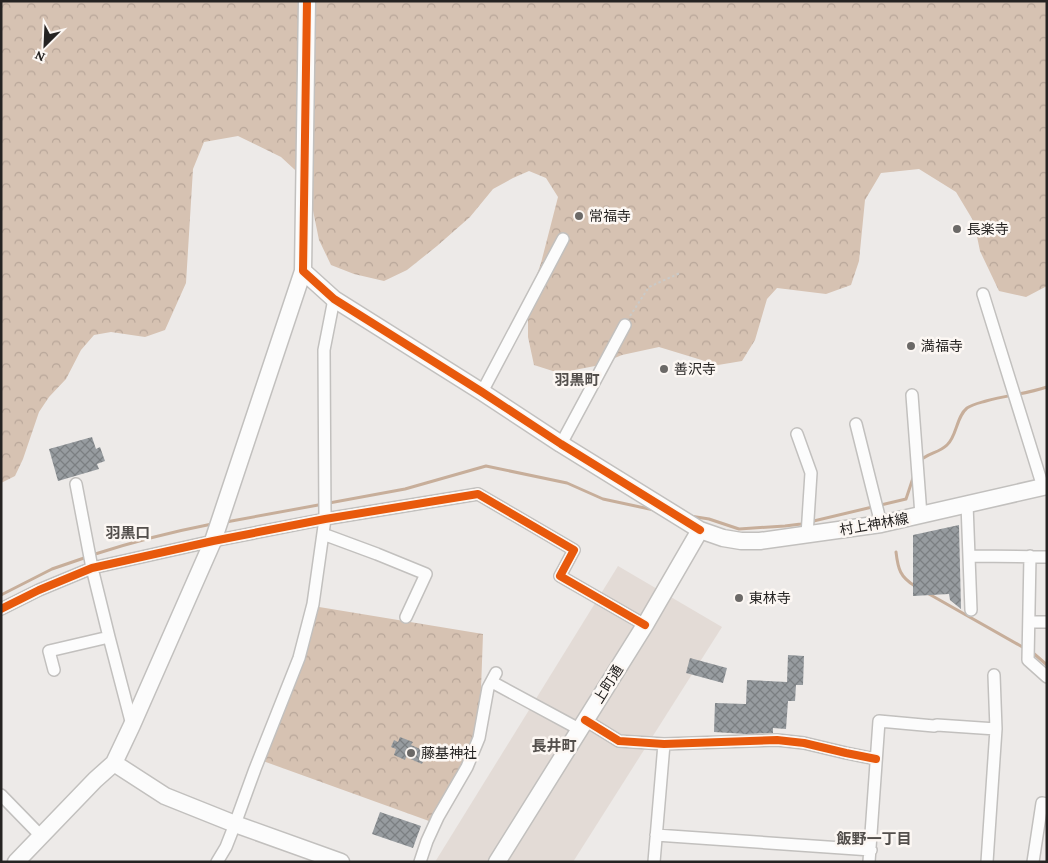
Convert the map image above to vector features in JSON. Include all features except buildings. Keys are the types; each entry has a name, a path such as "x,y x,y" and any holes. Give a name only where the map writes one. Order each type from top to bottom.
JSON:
{"street":[{"path":"16,862 95,780 114,763 213,541 303,271 307,1"},
{"path":"482,392 563,239"},
{"name":"村上神林線","path":"303,271 334,298 561,444 700,530 723,538 741,541 760,541 881,524 1045,486"},
{"path":"983,294 1045,486"},
{"path":"217,862 226,847 299,658 313,604 324,520 324,350 334,298"},
{"path":"561,444 625,324"},
{"path":"912,395 921,515"},
{"path":"856,424 881,524"},
{"path":"797,434 811,473 807,534"},
{"path":"76,484 92,568 108,637 132,724"},
{"path":"1,609 39,590 92,568 213,541 478,494 574,550 560,576 645,625"},
{"path":"967,504 971,610"},
{"name":"上町通","path":"498,862 645,625 700,530"},
{"path":"323,534 426,574 406,618"},
{"path":"970,556 1047,556"},
{"path":"1030,556 1028,660 1047,676"},
{"path":"1029,622 1047,622"},
{"path":"54,670 49,650 108,637"},
{"path":"987,862 996,729 994,675"},
{"path":"420,862 438,817 467,767 479,738 488,688 494,678 582,724 620,741 664,744 777,740 804,743 846,754 876,759"},
{"path":"656,835 870,856 879,721 996,729"},
{"path":"654,862 664,744"},
{"path":"114,763 165,796 235,824 341,862"},
{"path":"1,795 41,836"},
{"path":"1033,862 1042,803 1047,804"}],"path":[{"path":"625,324 648,287 680,273"}],"shaded area":[{"path":"618,566 722,627 573,862 435,862"}],"green space":[{"path":"1,1 1047,1 1047,286 1026,297 999,291 980,251 974,222 956,192 919,169 881,173 865,200 859,261 851,285 826,294 777,288 767,299 755,340 742,361 718,365 659,347 622,355 595,366 559,373 534,365 528,337 528,300 541,263 558,197 546,178 529,171 493,189 470,217 437,246 407,270 384,281 354,274 331,265 319,240 307,181 281,157 238,136 204,142 193,169 186,283 165,330 145,337 111,332 94,335 81,350 66,379 49,397 39,412 23,459 15,476 1,483"},
{"path":"307,605 483,634 480,717 466,760 429,821 263,761 293,683"}],"waterway":[{"path":"920,461 947,445 953,437 963,412 967,408 994,399 1047,387"},
{"path":"226,522 405,489 486,466 567,483 603,499 654,510"},
{"path":"690,516 709,519 739,529 801,524 906,499 914,475"},
{"path":"92,555 182,530 212,524"},
{"path":"896,552 903,576 915,586"},
{"path":"1,595 52,569 87,557"},
{"path":"929,594 1026,649"},
{"path":"1032,652 1047,665"}],"cycle path":[{"path":"307,1 303,271 334,299 700,530"},
{"path":"1,609 39,590 92,568 213,541 325,519 478,494 574,550 560,576 645,625"},
{"path":"585,720 619,741 664,744 777,740 804,743 876,759"}],"place":[{"name":"常福寺","path":"579,216"},
{"name":"長楽寺","path":"957,229"},
{"name":"満福寺","path":"911,346"},
{"name":"善沢寺","path":"664,369"},
{"name":"東林寺","path":"739,598"},
{"name":"藤基神社","path":"411,753"}],"district":[{"name":"羽黒町","path":"577,380"},
{"name":"羽黒口","path":"128,533"},
{"name":"長井町","path":"554,746"},
{"name":"飯野一丁目","path":"874,839"}]}
